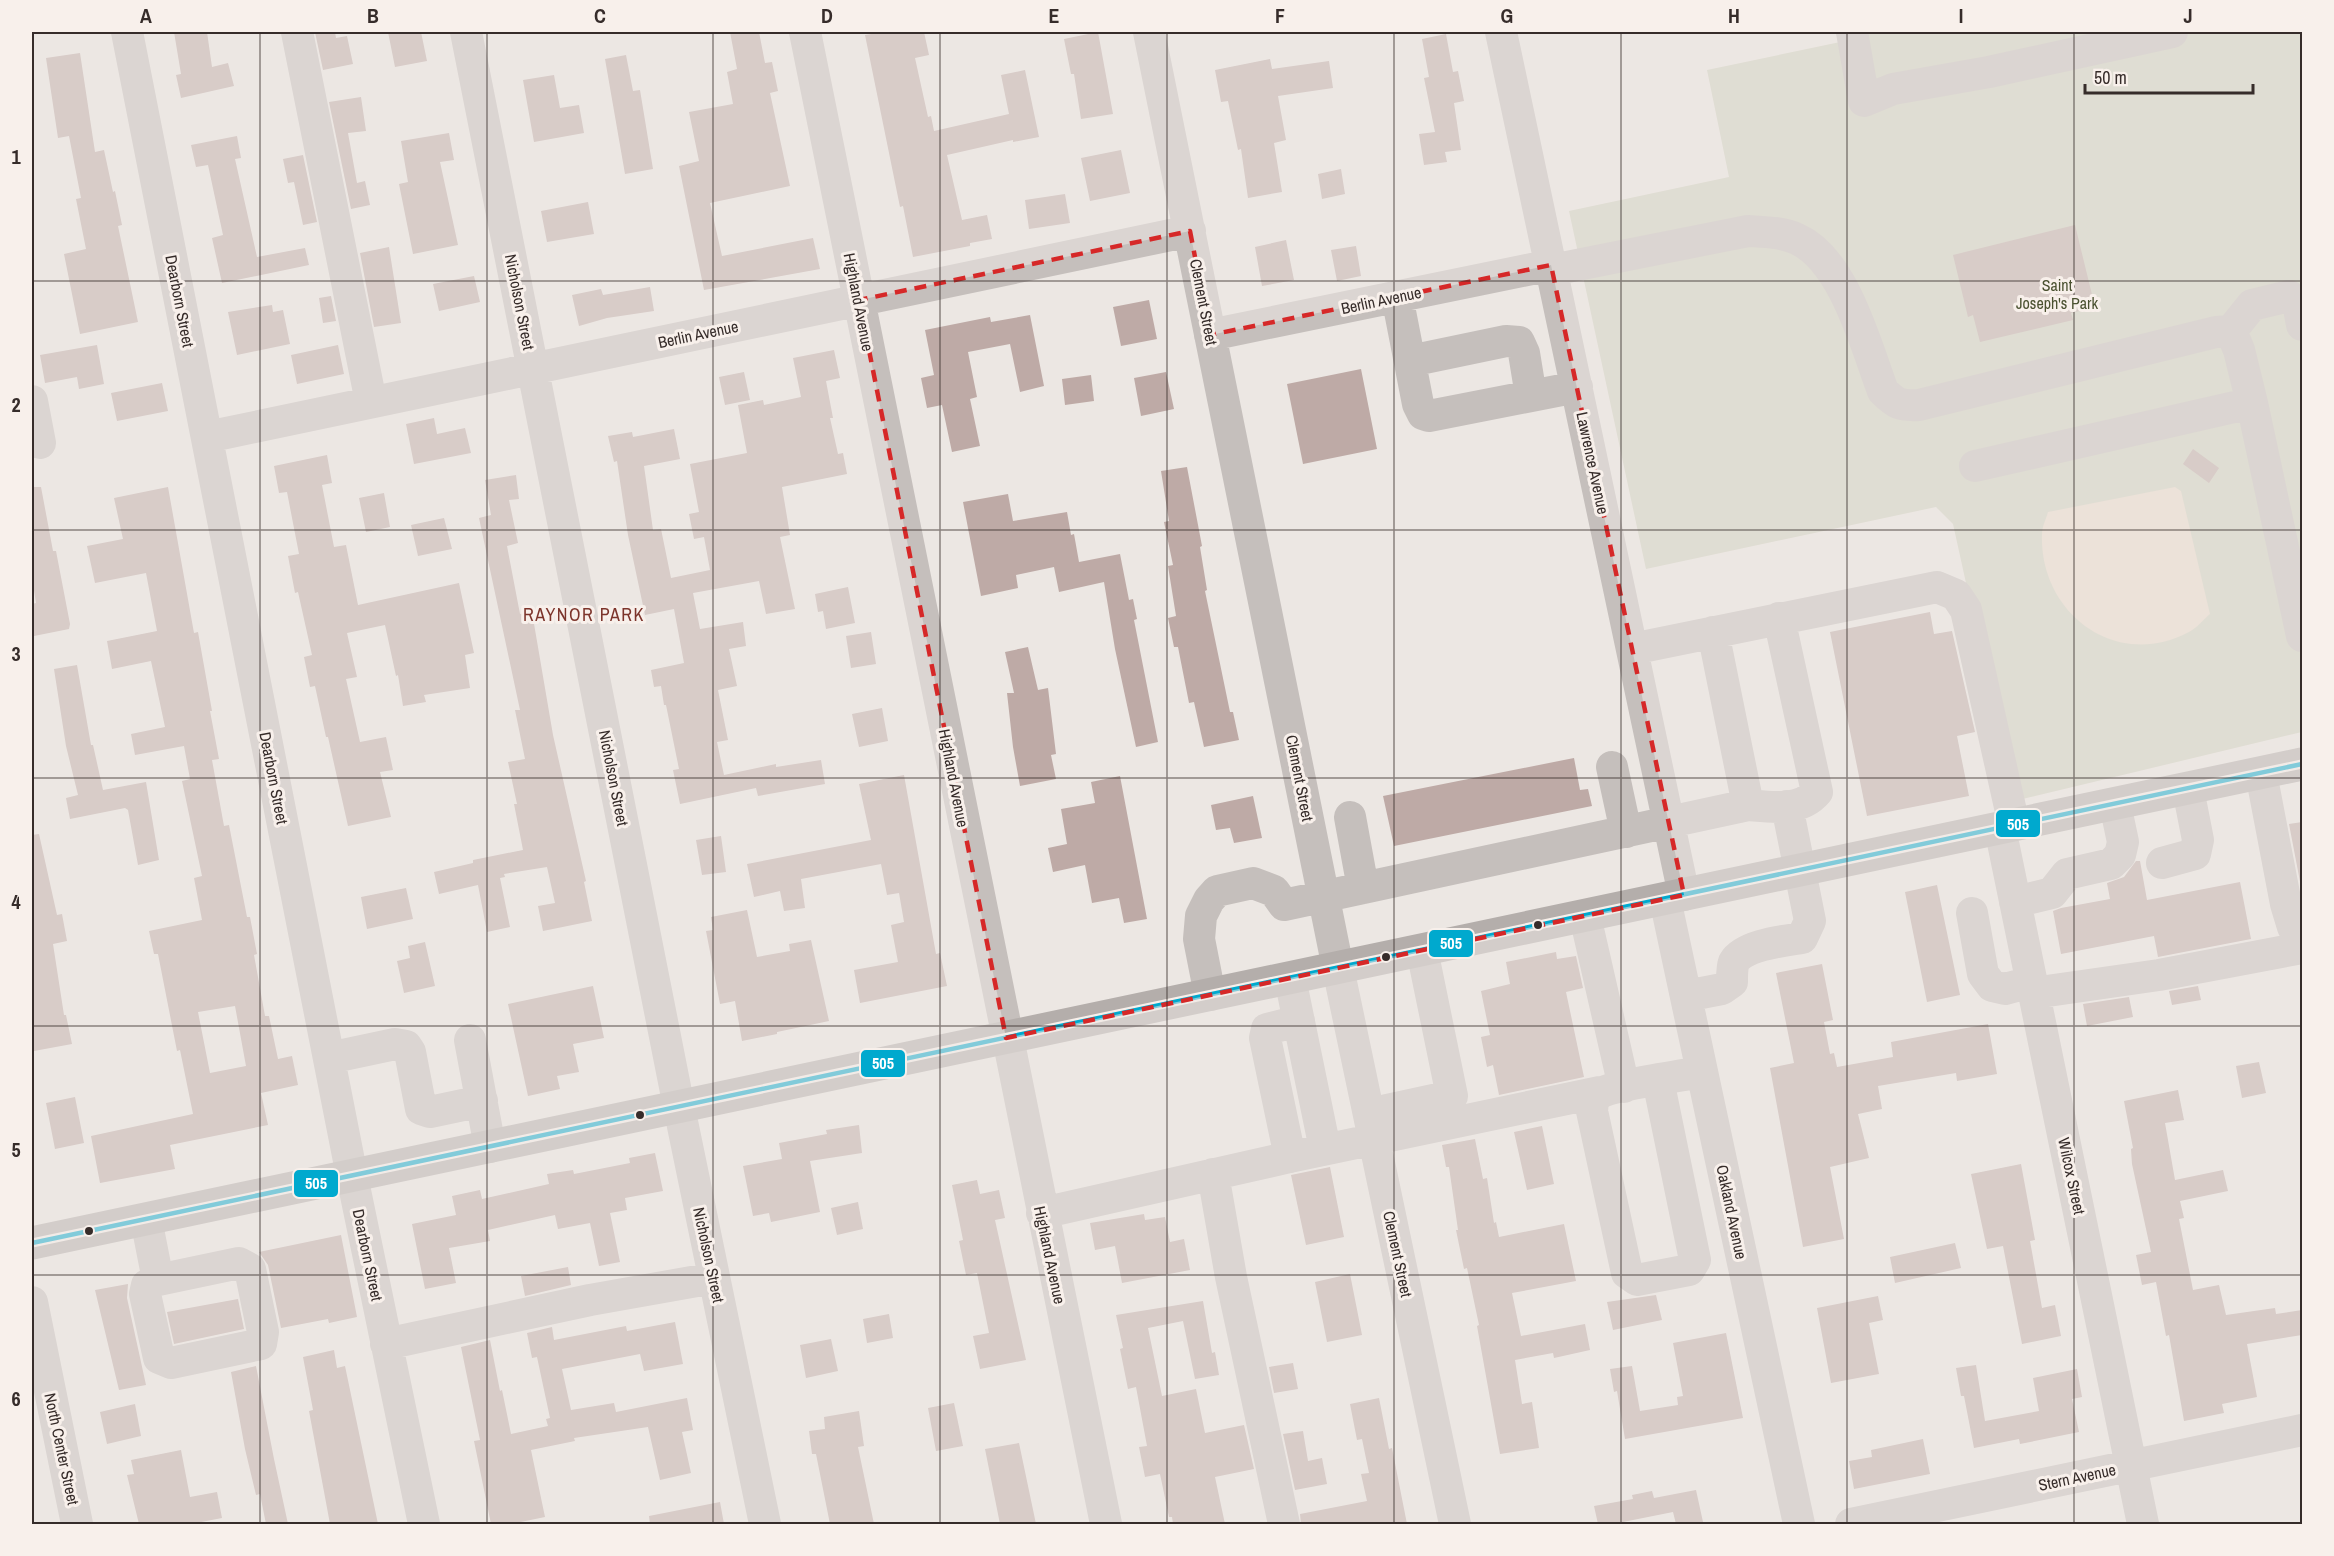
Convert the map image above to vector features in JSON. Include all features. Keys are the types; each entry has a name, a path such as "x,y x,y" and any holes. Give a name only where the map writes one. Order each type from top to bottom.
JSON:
{"main road":[{"path":"32,1243 2302,764"}],"street":[{"name":"Dearborn Street","path":"127,32 352,1176 424,1524"},
{"path":"297,32 371,402"},
{"name":"Nicholson Street","path":"466,32 679,1107 765,1524"},
{"name":"Highland Avenue","path":"805,32 1006,1038 1106,1524"},
{"name":"Clement Street","path":"1149,32 1338,968 1455,1524"},
{"name":"Lawrence Avenue","path":"1501,32 1669,822 1675,897"},
{"path":"1852,32 1864,101 1893,89 1989,72 2172,32"},
{"name":"Berlin Avenue","path":"207,437 1190,231"},
{"name":"Berlin Avenue","path":"1210,335 1396,296 1748,231 1773,232 1797,238 1816,250 1832,269 1846,294 1883,391 1894,403 1907,406 1919,405 2216,332 2231,331"},
{"path":"1396,296 1418,404 1423,414 1429,417 1577,387"},
{"path":"2302,325 2298,303 2289,296 2252,305 2231,331 2239,350 2252,403 2302,636"},
{"path":"1410,361 1506,341 1519,342 1524,353 1531,396"},
{"path":"32,401 40,443"},
{"path":"1976,466 2252,403"},
{"name":"Wilcox Street","path":"1632,649 1937,587 1956,596 1966,610 2007,827 2015,902 2143,1524"},
{"path":"1210,995 1199,939 1201,916 1209,900 1217,891 1253,883 1274,891 1284,905 1748,805 1778,808 1798,803 1817,792 1779,618"},
{"path":"1713,632 1748,805"},
{"path":"1612,767 1626,832"},
{"path":"2261,773 2286,904 2294,927 2302,938"},
{"path":"2162,863 2195,854 2199,840 2188,789"},
{"path":"1686,996 1722,989 1732,982 1734,963 1744,952 1773,943 1802,938 1810,921 1800,870 1798,803"},
{"path":"2015,902 2052,893 2067,874 2111,864 2120,855 2123,842 2115,804"},
{"path":"1350,817 1363,888"},
{"name":"Oakland Avenue","path":"1675,897 1686,996 1799,1524"},
{"path":"1972,913 1983,974 1992,986 2005,988 2033,988 2159,975 2302,948"},
{"path":"1585,916 1612,1090"},
{"path":"1042,1213 1325,1149 1372,1126 1452,1096 1422,950"},
{"path":"1290,978 1325,1149"},
{"path":"1290,1157 1265,1038 1267,1029 1299,1022"},
{"path":"470,1040 490,1147"},
{"path":"329,1058 395,1044 406,1046 410,1052 421,1109 430,1112 482,1101"},
{"path":"1372,1126 1612,1090 1702,1072"},
{"path":"1612,1090 1593,1100 1592,1111 1627,1273 1637,1280 1689,1270 1695,1260 1658,1080"},
{"path":"1213,1174 1231,1277 1284,1524"},
{"path":"146,1219 159,1280"},
{"path":"386,1344 590,1300 714,1278"},
{"name":"North Center Street","path":"32,1302 42,1411 77,1524"},
{"name":"Stern Avenue","path":"1851,1524 2302,1430"}],"highlighted area":[{"path":"1190,231 1210,335 1551,265 1684,895 1006,1038 859,300"}],"green space":[{"name":"Saint Joseph's Park","path":"1844,32 2302,32 2302,732 2014,801 1953,524 1936,507 1646,569 1569,211 1729,177 1707,70 1845,41"}],"sand":[{"path":"2175,487 2181,491 2210,614 2189,632 2162,642 2135,644 2110,639 2087,627 2068,610 2053,588 2044,562 2042,531 2048,512"}],"building":[{"path":"174,32 207,32 212,67 228,63 234,86 181,98 176,75 181,74"},
{"path":"315,32 335,32 336,38 347,36 353,64 323,70"},
{"path":"388,32 421,32 427,61 395,67"},
{"path":"730,32 759,32 765,63 772,62 778,91 770,93 790,186 710,203 722,256 813,238 820,269 704,290 679,166 699,161 689,112 733,104 727,72 737,69"},
{"path":"884,32 924,32 929,55 915,58 928,117 931,116 934,131 1009,114 1001,75 1025,70 1039,137 1013,142 1013,140 947,155 962,220 987,215 992,239 970,243 970,246 913,257 903,206 900,207 865,35"},
{"path":"1098,32 1113,114 1081,119 1074,74 1071,74 1064,39"},
{"path":"1446,34 1453,72 1458,71 1464,101 1454,103 1461,150 1445,152 1447,162 1424,165 1419,134 1435,132 1424,78 1429,77 1422,39"},
{"path":"80,53 95,152 104,150 113,192 115,191 122,225 118,226 138,322 80,334 64,254 86,249 76,199 81,198 69,136 58,138 46,58"},
{"path":"626,55 633,91 640,90 653,169 625,174 605,59"},
{"path":"1270,59 1272,69 1329,61 1333,88 1278,96 1286,140 1274,143 1282,192 1248,198 1241,149 1238,150 1228,101 1221,102 1215,70"},
{"path":"554,75 560,108 579,105 584,133 534,142 523,80"},
{"path":"361,97 366,131 348,133 357,183 365,181 370,205 351,209 329,102"},
{"path":"449,133 454,160 440,162 458,245 413,254 399,184 408,182 401,141"},
{"path":"237,136 241,158 235,159 257,257 305,248 309,265 222,283 212,238 223,235 208,165 196,167 191,145"},
{"path":"1121,150 1130,193 1090,201 1081,158"},
{"path":"303,155 317,222 303,225 294,182 288,183 283,159"},
{"path":"1341,169 1345,194 1322,199 1318,174"},
{"path":"1065,194 1070,223 1029,229 1025,200"},
{"path":"588,202 594,234 547,242 541,211"},
{"path":"2075,225 2095,307 2071,313 2073,320 1980,342 1973,315 1968,317 1953,255"},
{"path":"1286,240 1294,280 1262,286 1255,247"},
{"path":"1356,246 1361,276 1337,281 1331,250"},
{"path":"389,247 401,323 374,327 360,253"},
{"path":"474,276 480,302 439,311 433,284"},
{"path":"650,287 654,311 607,318 579,326 572,295 601,289 603,295"},
{"path":"331,296 336,321 323,323 319,298"},
{"path":"1149,300 1157,339 1121,346 1113,307"},
{"path":"272,305 273,312 283,310 290,344 237,355 228,312"},
{"path":"1030,315 1044,386 1020,392 1010,344 968,352 977,397 970,399 980,446 952,452 942,405 927,408 921,378 934,375 925,330 990,317 991,322"},
{"path":"97,345 104,384 79,389 77,377 45,383 40,355"},
{"path":"338,345 344,374 297,384 291,355"},
{"path":"834,350 840,378 826,381 833,418 830,418 838,454 843,453 847,474 782,487 790,535 780,537 795,609 766,614 759,581 693,593 700,629 743,622 746,646 729,649 737,686 718,690 728,740 717,742 724,775 776,764 776,767 821,760 825,784 758,796 756,788 680,804 673,770 679,769 666,705 664,705 661,686 654,687 651,670 684,663 674,609 645,615 628,535 617,461 614,462 608,436 632,432 633,437 674,429 680,459 644,466 653,530 661,529 671,578 710,570 704,537 694,539 689,514 699,512 690,464 747,453 738,405 763,400 764,405 801,397 793,358"},
{"path":"1361,369 1377,449 1303,464 1287,384"},
{"path":"744,372 750,400 725,405 719,377"},
{"path":"1166,372 1174,409 1141,416 1134,378"},
{"path":"1091,375 1094,401 1065,405 1062,379"},
{"path":"162,383 168,411 117,421 111,393"},
{"path":"434,418 437,434 465,428 471,453 414,464 406,424"},
{"path":"2193,449 2219,468 2209,483 2183,464"},
{"path":"327,455 332,483 322,485 334,547 346,545 358,605 459,583 474,653 465,655 470,688 424,695 426,702 403,706 398,675 396,676 385,625 347,633 357,677 346,679 360,742 386,737 393,770 380,772 391,817 348,826 315,686 310,687 304,657 312,655 298,592 295,593 288,556 299,554 287,492 279,493 274,466"},
{"path":"1187,467 1202,546 1200,547 1207,590 1205,591 1230,712 1233,712 1239,740 1204,747 1194,702 1189,703 1178,647 1174,647 1168,618 1176,616 1168,566 1173,565 1164,522 1169,521 1161,471"},
{"path":"516,475 519,499 509,500 518,543 507,546 520,614 532,612 553,735 586,881 584,882 592,921 543,931 538,906 555,903 547,867 504,874 505,877 500,878 510,927 487,932 478,885 439,894 434,872 473,863 473,860 523,850 514,804 517,804 508,762 525,759 515,710 520,710 479,518 491,515 485,480"},
{"path":"32,487 41,487 70,624 69,629 34,636 32,604 36,603 32,578"},
{"path":"168,487 194,633 198,632 212,711 210,711 219,759 212,760 224,826 229,825 247,917 250,917 265,1016 269,1016 278,1059 292,1056 298,1085 261,1093 268,1125 170,1145 175,1169 100,1183 91,1136 193,1114 180,1050 177,1051 158,954 154,954 149,931 202,920 194,878 202,876 182,781 190,779 184,746 135,755 131,734 165,727 151,661 112,669 107,641 157,631 146,573 95,583 87,546 123,539 114,498","holes":["235,1006 246,1066 210,1073 198,1012"]},
{"path":"384,493 390,527 366,532 359,498"},
{"path":"1008,494 1013,521 1067,512 1079,562 1120,554 1129,600 1133,599 1137,619 1134,620 1158,742 1136,747 1115,649 1104,582 1059,592 1054,567 1016,575 1018,588 981,596 963,502"},
{"path":"444,518 452,549 418,556 411,525"},
{"path":"848,587 855,623 826,629 823,611 818,612 815,594"},
{"path":"1930,612 1934,634 1952,631 1975,732 1957,736 1969,796 1867,816 1830,632"},
{"path":"871,632 876,664 851,668 846,636"},
{"path":"1028,647 1038,690 1048,688 1056,754 1051,755 1056,779 1020,786 1007,693 1014,693 1005,652"},
{"path":"77,665 91,745 93,745 103,790 146,782 159,860 138,865 128,810 125,808 70,819 66,798 78,795 66,746 54,669"},
{"path":"882,708 888,741 859,747 852,714"},
{"path":"1574,758 1580,790 1588,789 1592,806 1394,846 1383,796"},
{"path":"904,775 936,954 940,953 947,986 860,1003 854,970 898,962 891,925 904,922 899,893 887,895 881,864 801,879 805,908 784,911 780,891 754,897 747,864 871,840 859,784"},
{"path":"1120,776 1147,919 1124,923 1119,898 1092,903 1085,865 1053,872 1048,848 1067,844 1061,809 1095,803 1091,782"},
{"path":"1253,796 1262,838 1234,843 1230,828 1216,830 1211,805"},
{"path":"2302,822 2302,892 2289,824"},
{"path":"39,834 57,915 62,914 67,941 53,944 64,1015 66,1015 72,1044 34,1051 32,1040 32,835"},
{"path":"721,836 726,872 702,875 696,840"},
{"path":"2136,861 2140,861 2147,900 2240,882 2251,939 2158,957 2154,936 2061,954 2053,911 2110,899 2107,883 2124,877"},
{"path":"1937,885 1960,995 1927,1002 1905,892"},
{"path":"406,888 413,919 367,929 361,897"},
{"path":"747,910 757,957 790,951 789,944 811,940 829,1021 742,1041 735,1001 720,1004 706,931 713,930 711,917"},
{"path":"425,942 435,986 404,993 397,961 410,958 408,946"},
{"path":"1556,952 1557,959 1576,956 1583,988 1566,992 1584,1077 1499,1095 1493,1065 1487,1067 1481,1037 1490,1035 1481,991 1510,984 1506,962"},
{"path":"1822,964 1833,1020 1824,1022 1830,1054 1834,1053 1837,1067 1893,1057 1891,1042 1988,1024 1997,1074 1957,1081 1956,1073 1878,1086 1882,1109 1858,1114 1869,1158 1830,1167 1844,1239 1803,1247 1770,1068 1794,1063 1776,973"},
{"path":"593,986 604,1038 573,1044 579,1072 557,1076 560,1089 528,1096 508,1004"},
{"path":"2198,986 2201,1000 2172,1005 2169,991"},
{"path":"2129,997 2133,1017 2087,1026 2083,1004"},
{"path":"2259,1062 2266,1093 2242,1098 2236,1066"},
{"path":"2178,1090 2184,1120 2165,1123 2175,1180 2223,1170 2228,1191 2180,1201 2184,1218 2179,1219 2193,1290 2219,1285 2226,1315 2275,1308 2276,1314 2302,1310 2302,1335 2247,1344 2257,1397 2222,1404 2224,1413 2184,1421 2169,1335 2166,1336 2156,1282 2142,1285 2136,1255 2151,1252 2132,1164 2131,1149 2133,1148 2124,1101"},
{"path":"75,1097 84,1143 55,1149 46,1103"},
{"path":"859,1125 862,1153 810,1161 820,1212 771,1222 769,1213 753,1216 743,1166 782,1159 779,1143 827,1134 826,1130"},
{"path":"1542,1126 1554,1184 1527,1190 1514,1132"},
{"path":"1475,1139 1483,1179 1487,1178 1494,1223 1496,1222 1499,1237 1564,1224 1576,1281 1512,1293 1521,1336 1585,1324 1590,1350 1554,1358 1553,1353 1515,1360 1522,1404 1532,1402 1539,1448 1500,1454 1477,1326 1479,1325 1467,1268 1464,1269 1456,1230 1458,1230 1449,1167 1446,1167 1442,1145"},
{"path":"655,1153 663,1191 625,1198 627,1210 610,1213 620,1262 599,1266 590,1223 558,1229 555,1215 488,1230 490,1241 449,1248 456,1283 425,1289 412,1224 456,1215 452,1196 480,1190 482,1199 549,1184 547,1174 573,1170 574,1174 630,1163 629,1158"},
{"path":"2021,1164 2035,1240 2030,1241 2042,1308 2055,1305 2061,1336 2022,1344 2003,1246 1987,1249 1971,1174"},
{"path":"1330,1167 1344,1237 1306,1245 1291,1175"},
{"path":"977,1180 980,1194 999,1190 1005,1218 995,1220 1026,1360 980,1369 973,1336 989,1333 977,1273 966,1275 959,1241 963,1240 952,1185"},
{"path":"858,1202 863,1229 837,1235 831,1208"},
{"path":"1144,1214 1145,1220 1165,1217 1170,1242 1184,1239 1190,1270 1122,1283 1115,1246 1095,1250 1090,1223"},
{"path":"341,1235 357,1317 329,1323 328,1319 281,1328 268,1265 259,1252"},
{"path":"1955,1243 1961,1268 1895,1283 1890,1257"},
{"path":"568,1267 571,1285 525,1296 521,1276"},
{"path":"1350,1274 1362,1335 1327,1342 1315,1282"},
{"path":"128,1284 127,1298 146,1385 119,1390 95,1290"},
{"path":"1656,1295 1662,1320 1613,1330 1607,1302"},
{"path":"1878,1296 1883,1320 1869,1323 1879,1374 1831,1383 1817,1308"},
{"path":"238,1299 244,1329 174,1344 167,1312"},
{"path":"1203,1301 1212,1353 1215,1352 1219,1375 1195,1379 1183,1321 1148,1328 1162,1396 1196,1389 1205,1433 1244,1425 1254,1469 1215,1477 1225,1524 1173,1524 1172,1517 1169,1517 1160,1474 1145,1477 1139,1447 1147,1446 1136,1387 1128,1389 1116,1315"},
{"path":"889,1314 893,1338 867,1343 863,1319"},
{"path":"675,1322 683,1364 644,1371 640,1354 562,1369 571,1410 614,1403 616,1412 687,1398 693,1430 682,1432 691,1473 660,1480 648,1427 574,1438 575,1441 531,1450 545,1517 511,1524 491,1524 474,1441 480,1440 461,1347 490,1340 511,1434 548,1426 546,1419 550,1418 537,1357 532,1358 527,1333 552,1327 554,1340 626,1326 627,1331"},
{"path":"1726,1333 1743,1418 1625,1439 1617,1391 1614,1392 1610,1369 1632,1366 1640,1411 1678,1405 1677,1397 1683,1396 1673,1343"},
{"path":"831,1339 838,1371 806,1378 800,1345"},
{"path":"334,1350 337,1368 345,1366 378,1524 330,1524 309,1411 313,1410 303,1357"},
{"path":"1293,1363 1298,1389 1274,1393 1269,1367"},
{"path":"1976,1365 1985,1421 2039,1411 2033,1378 2077,1369 2082,1397 2072,1399 2079,1432 2020,1444 2019,1439 1974,1448 1956,1368"},
{"path":"256,1366 288,1524 266,1524 260,1494 256,1495 245,1449 231,1372"},
{"path":"1379,1398 1389,1449 1392,1448 1407,1524 1301,1524 1300,1514 1367,1501 1361,1474 1369,1473 1362,1439 1357,1440 1350,1404"},
{"path":"954,1403 963,1446 936,1451 928,1408"},
{"path":"135,1404 141,1436 107,1444 100,1412"},
{"path":"859,1411 864,1446 858,1447 874,1524 830,1524 816,1454 812,1454 809,1431 825,1429 824,1417"},
{"path":"1303,1431 1308,1461 1322,1458 1327,1484 1295,1490 1283,1434"},
{"path":"1923,1439 1930,1474 1854,1489 1849,1461 1872,1457 1871,1450"},
{"path":"1019,1443 1036,1524 1000,1524 985,1449"},
{"path":"181,1450 190,1497 217,1492 222,1518 191,1524 139,1524 127,1475 134,1474 131,1460"},
{"path":"1696,1490 1703,1522 1676,1524 1673,1512 1623,1522 1624,1524 1598,1524 1594,1506 1633,1499 1632,1495 1652,1491 1654,1498"},
{"path":"720,1502 724,1524 650,1524 649,1516"}],"transit line":[{"name":"505","path":"32,1243 2302,764"}],"district":[{"name":"RAYNOR PARK","path":"584,615"}]}
